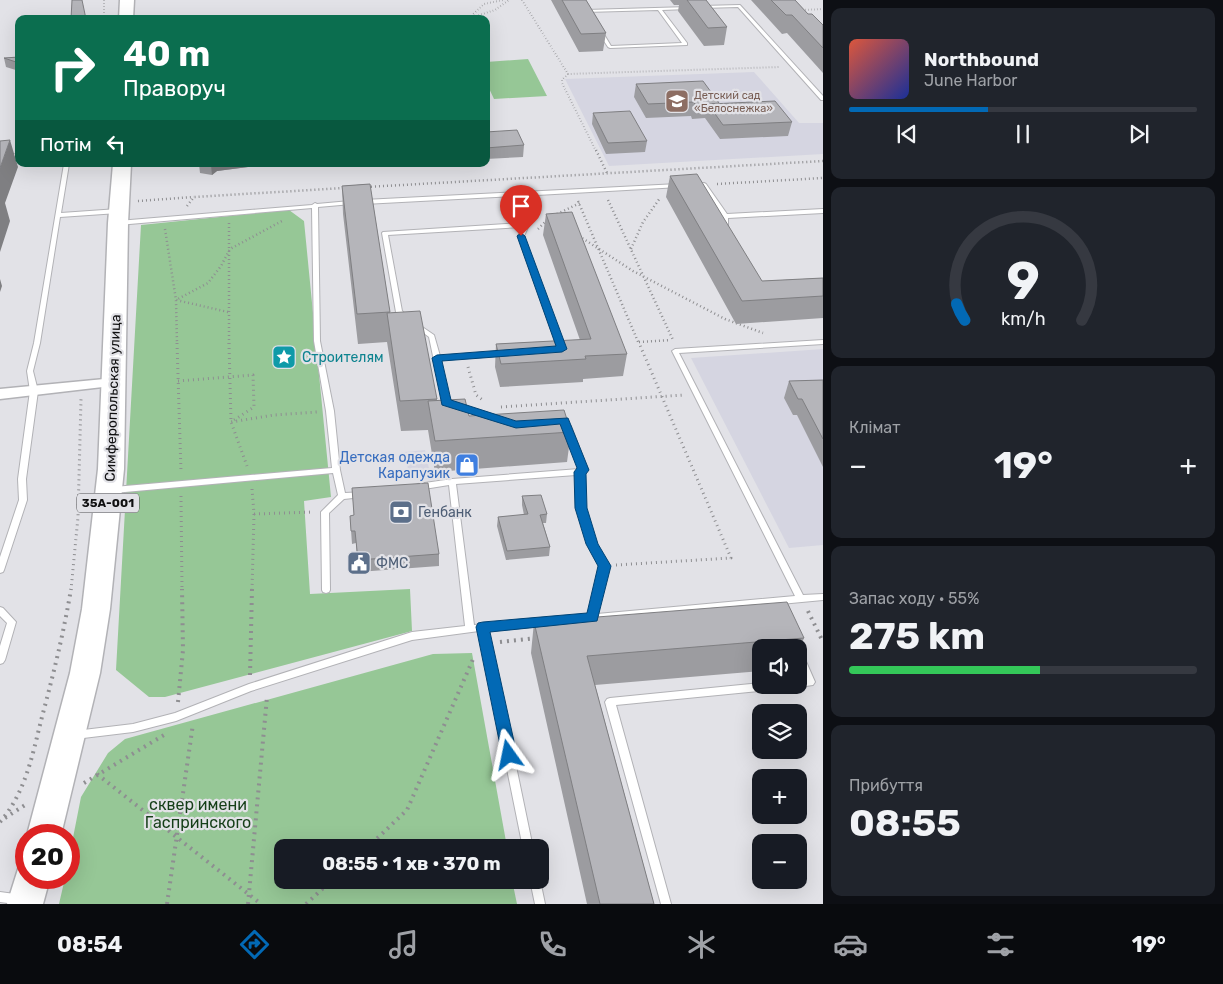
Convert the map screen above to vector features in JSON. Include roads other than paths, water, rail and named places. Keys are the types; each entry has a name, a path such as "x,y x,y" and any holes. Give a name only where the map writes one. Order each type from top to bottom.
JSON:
{"highway":[{"path":"126,15 127,0"},
{"name":"Симферопольская улица","path":"47,824 85,673 94,618 109,490 115,382 122,167"}],"street":[{"path":"0,394 34,392 115,382"}],"lane":[{"path":"582,6 591,18"},
{"path":"586,11 739,6 823,99"},
{"path":"596,26 610,47 685,44 659,9"},
{"path":"0,157 15,156"},
{"path":"0,570 23,500 22,479 34,392 30,371 38,342 66,167"},
{"path":"58,215 177,218 315,205 704,185 725,216 724,228 730,236"},
{"path":"516,194 526,225 521,236 562,349 552,350"},
{"path":"315,205 317,341 330,411 336,470 342,496"},
{"path":"725,216 820,211 823,219"},
{"path":"507,422 446,402 432,336 398,312 385,233 526,225"},
{"path":"802,599 675,351 823,342"},
{"path":"437,358 514,352"},
{"path":"405,488 452,482 580,472 584,470 564,420"},
{"path":"109,490 336,470"},
{"path":"580,472 581,508 592,544 605,566 592,617"},
{"path":"452,482 470,628"},
{"path":"326,590 325,512 342,496 368,494"},
{"path":"69,736 133,728 176,717 249,688 412,636 470,628 592,617 776,605 802,599 823,597"},
{"path":"0,610 12,622 0,660"},
{"path":"483,627 526,839"},
{"path":"666,904 610,702 752,688"},
{"path":"537,889 540,904"}],"place":[{"name":"Детский сад «Белоснежка»","path":"677,101"},
{"name":"Строителям","path":"284,357"},
{"name":"Детская одежда Карапузик","path":"467,465"},
{"name":"Генбанк","path":"401,512"},
{"name":"ФМС","path":"359,563"}],"park label":[{"name":"сквер имени Гаспринского","path":"198,813"}]}
